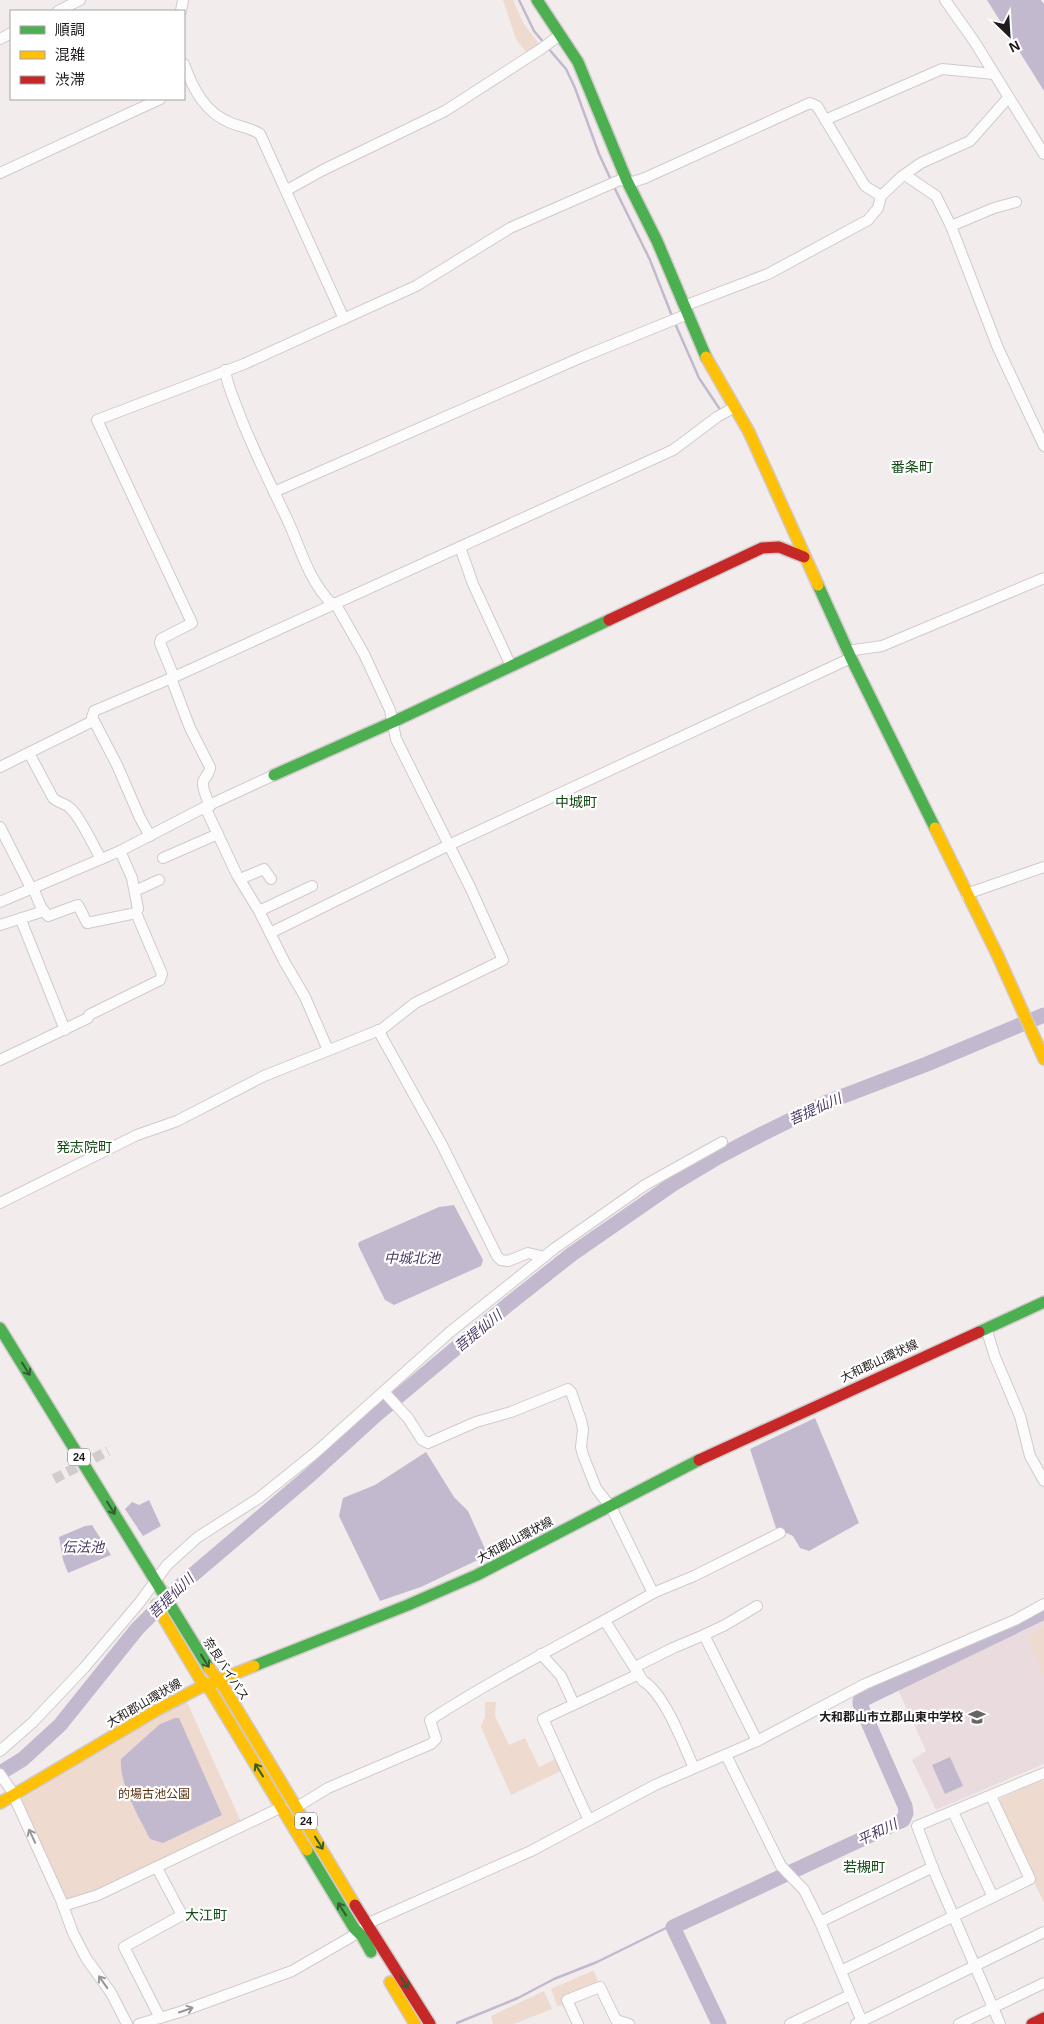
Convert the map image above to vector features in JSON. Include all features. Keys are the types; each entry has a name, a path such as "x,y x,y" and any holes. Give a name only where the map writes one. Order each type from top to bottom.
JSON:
{"main road":[{"path":"536,0 560,35 587,81 627,181 657,241 711,368 752,439 849,654 997,954 1020,1007 1038,1039 1044,1058"},
{"path":"274,775 393,722 762,548 779,547 804,557"},
{"name":"大和郡山環状線","path":"0,1804 12,1793 157,1710 206,1685 400,1608 477,1575 732,1443 1044,1302"},
{"name":"奈良バイパス","path":"0,1328 430,2024"},
{"name":"奈良バイパス","path":"147,1590 282,1807 300,1840 416,2024"},
{"path":"1032,2024 1044,2018"}],"street":[{"path":"60,10 80,0"},
{"path":"945,0 974,41 1044,154"},
{"path":"287,190 323,170 445,111 560,35"},
{"path":"185,70 188,86 216,116 230,123 252,129 260,134 344,318"},
{"path":"826,120 942,70 994,74"},
{"path":"274,492 768,274 868,220 878,208 880,196 901,177 921,163 970,141 1008,98"},
{"path":"0,173 158,100"},
{"path":"328,1050 305,997 240,879 207,807 203,786 204,780 210,773 210,767 190,728 160,643 161,639 192,623 96,420 244,364 416,286 510,228 620,180 633,182 645,178 810,103 817,106 865,186 880,196"},
{"path":"905,175 936,196 951,226 998,348 1044,446"},
{"path":"951,226 994,208 1016,202"},
{"path":"0,1203 137,1135 177,1121 264,1076 378,1030 415,1003 503,960 449,845 396,739 390,710 364,654 334,604 320,592 313,580 249,438 226,380 225,370"},
{"path":"0,768 91,722 94,711 673,450 717,417 735,407"},
{"path":"460,547 474,584 511,666"},
{"path":"270,933 449,845 849,654 882,646 1044,578"},
{"path":"92,717 150,836"},
{"path":"29,753 53,798 58,803 69,807 75,814 101,860"},
{"path":"0,902 120,852 274,775"},
{"path":"0,827 48,916 78,905 87,923 136,913"},
{"path":"163,858 218,834"},
{"path":"0,1060 65,1030 160,980 162,974 136,913 138,909 132,878 120,852"},
{"path":"967,896 972,892 1044,866"},
{"path":"240,879 264,869 271,879"},
{"path":"135,891 159,880"},
{"path":"259,911 312,886"},
{"path":"0,925 21,920 44,911"},
{"path":"21,920 65,1030"},
{"path":"378,1030 442,1145 497,1256 501,1260 508,1261 528,1253 544,1256"},
{"path":"0,1751 32,1723 84,1668 147,1590 157,1583 167,1565 198,1537 259,1498 315,1453 385,1393 450,1332 544,1256 645,1185 722,1142"},
{"path":"986,1328 995,1357 1020,1416 1030,1456 1044,1481"},
{"path":"385,1393 408,1418 422,1440 428,1442 476,1422 511,1412 568,1389 571,1392 581,1420 583,1429 581,1447 596,1488 609,1505 653,1593"},
{"path":"296,1807 328,1788 431,1744 436,1739 430,1720 541,1654 605,1621 653,1593 694,1576 780,1533"},
{"path":"139,2024 292,1971 368,1925 408,1905 531,1851 655,1785 757,1741 865,1684 1015,1620 1044,1604"},
{"path":"589,1820 569,1778 566,1766 542,1719 637,1671 673,1648 726,1625 757,1606"},
{"path":"605,1621 643,1681 651,1686 667,1712 694,1768"},
{"path":"704,1635 757,1741"},
{"path":"541,1654 561,1676 574,1704"},
{"path":"726,1755 781,1866 804,1890 841,1971 860,2023 1044,1932"},
{"path":"0,1774 12,1793 63,1906 72,1933 86,1958 111,1993 127,2024"},
{"path":"1000,2024 917,1826 1044,1774"},
{"path":"841,1971 1030,1879 991,1796"},
{"path":"63,1906 98,1896 282,1807"},
{"path":"953,1812 993,1897"},
{"path":"820,1922 933,1867"},
{"path":"157,1868 182,1915 124,1948 160,2018"},
{"path":"959,2024 1044,1983"},
{"path":"578,2024 567,2000 600,1987 616,2020 629,2024"},
{"path":"790,2024 850,1995"}],"shaded area":[{"name":"大和郡山市立郡山東中学校","path":"1044,1615 1044,1764 936,1810 912,1760 926,1751 895,1683 1017,1630"}],"green space":[{"path":"503,0 513,0 524,24 539,44 532,51 526,52 516,39"},
{"path":"1044,1627 1044,1677 1027,1637"},
{"name":"的場古池公園","path":"187,1702 242,1824 95,1893 68,1901 20,1800 159,1713"},
{"path":"485,1702 496,1702 495,1716 509,1745 525,1738 539,1767 560,1757 565,1769 511,1795 481,1727 485,1716"},
{"path":"1042,1780 1044,1781 1044,1903 1034,1882 1036,1881 999,1802 1001,1798"},
{"path":"594,1971 598,1982 562,1998 565,2005 557,2006 551,1989"},
{"path":"544,1991 552,2009 514,2024 493,2024 491,2016"}],"water":[{"path":"987,0 1041,0 1044,4 1044,91"},
{"name":"中城北池","path":"454,1205 483,1260 481,1266 394,1305 385,1300 358,1245 359,1242 439,1207"},
{"path":"815,1418 859,1523 809,1551 800,1548 793,1536 776,1528 750,1449"},
{"path":"426,1452 454,1497 468,1511 486,1551 484,1557 421,1587 380,1601 339,1516 343,1498 375,1485"},
{"path":"149,1500 161,1526 143,1536 125,1509 132,1502 139,1505"},
{"name":"伝法池","path":"92,1525 111,1555 68,1573 63,1560 59,1537"},
{"path":"179,1718 222,1815 163,1843 150,1839 135,1811 123,1779 121,1759 160,1724"},
{"path":"950,1757 963,1786 945,1794 932,1765"}],"waterway":[{"path":"519,0 534,31 545,44"},
{"path":"548,48 566,69 612,182"},
{"path":"614,187 650,260 672,316"},
{"path":"674,321 699,378 721,411"},
{"name":"菩提仙川","path":"0,1773 23,1759 60,1725 137,1629 182,1584 309,1476 376,1415 572,1254 673,1184 762,1134 825,1103 927,1064 1044,1015"},
{"name":"平和川","path":"719,2024 673,1927 903,1820 906,1813 905,1806 860,1701 1044,1612"},
{"path":"457,2023 518,1998 554,1979 597,1962 668,1927 673,1927"}],"tunnel":[{"path":"54,1479 108,1451"}],"traffic: fast":[{"path":"537,0 578,62 627,181 657,241 706,357"},
{"path":"818,585 851,658 935,828"},
{"path":"274,775 393,722 609,620"},
{"path":"979,1332 1044,1302"},
{"path":"0,1328 209,1668"},
{"path":"254,1666 408,1605 477,1575 699,1460"},
{"path":"307,1850 354,1928 362,1936 371,1952"}],"traffic: slow":[{"path":"706,357 749,432 818,585"},
{"path":"935,828 997,954 1044,1059"},
{"path":"156,1605 200,1679 211,1691 307,1850"},
{"path":"0,1803 157,1710 199,1688 254,1666"},
{"path":"209,1668 225,1689 355,1905"},
{"path":"390,1982 415,2024"}],"traffic: jam":[{"path":"609,620 762,548 779,547 804,557"},
{"path":"699,1460 979,1332"},
{"path":"355,1905 430,2024"},
{"path":"1032,2024 1044,2018"}],"place":[{"name":"大和郡山市立郡山東中学校","path":"977,1717"}],"district":[{"name":"番条町","path":"912,467"},
{"name":"中城町","path":"576,802"},
{"name":"発志院町","path":"84,1147"},
{"name":"若槻町","path":"864,1867"},
{"name":"大江町","path":"206,1915"}]}
